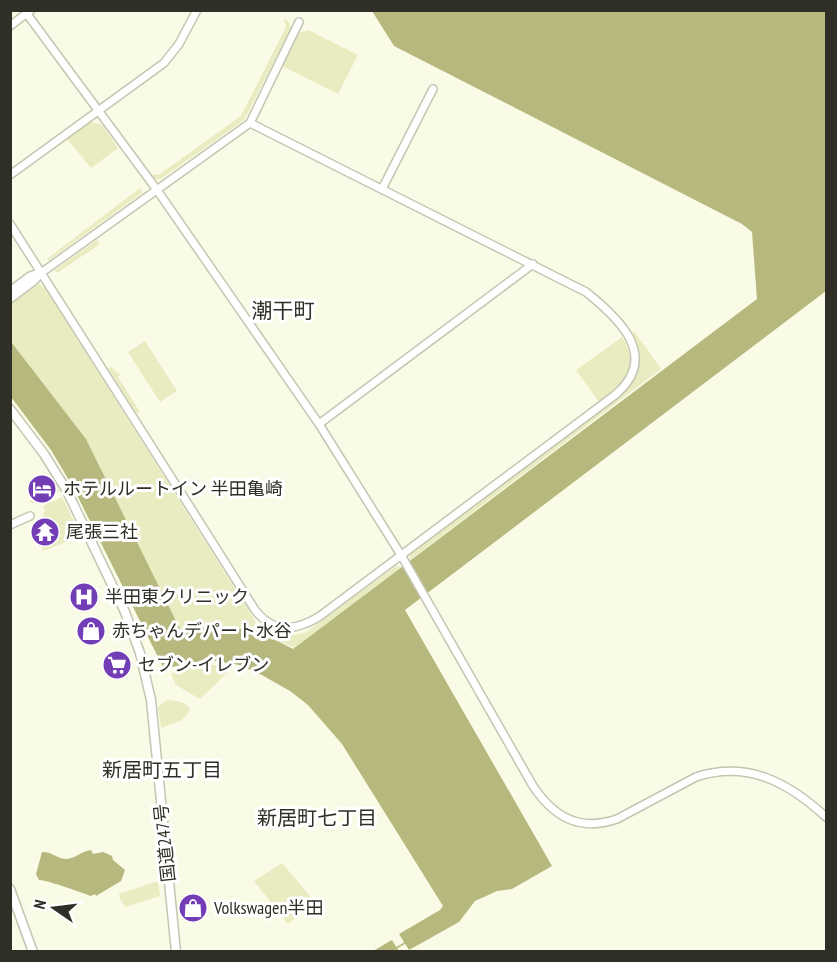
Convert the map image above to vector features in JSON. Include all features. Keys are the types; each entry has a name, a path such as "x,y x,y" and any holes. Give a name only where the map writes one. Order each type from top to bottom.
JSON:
{"highway":[{"name":"国道247号","path":"10,409 44,454 67,491 125,612 140,653 151,700 176,951"},
{"path":"10,889 33,951"}],"street":[{"path":"10,176 164,63 179,44 197,10"},
{"path":"10,26 29,12 98,112 157,190 319,424 407,565 532,786 549,808 559,815 582,824 605,823 696,777 708,773 728,772 763,775 776,781 826,817"},
{"path":"10,299 41,273 250,123 299,22"},
{"path":"382,189 433,89"},
{"path":"10,224 249,600 265,620 286,628 307,624 615,395 631,378 636,360 635,350 632,341 617,322 586,292 250,123"},
{"path":"319,424 532,264"},
{"path":"10,291 30,276 41,273"},
{"path":"10,525 30,516"}],"shaded area":[{"path":"372,11 826,11 826,291 405,610 552,866 512,889 497,891 475,901 459,922 409,950 399,934 443,906 342,744 308,705 290,691 239,665 216,661 189,663 164,669 73,487 51,450 11,397 10,337 12,343 86,439 180,629 219,626 258,631 293,649 757,299 752,232 742,224 394,46"},
{"path":"284,19 288,21 291,28 244,120 161,179 155,179 152,175 160,174 241,116 286,27"},
{"path":"308,30 358,55 338,94 282,66 299,33"},
{"path":"90,122 102,125 118,148 91,168 67,139"},
{"path":"140,188 142,193 49,260 47,259"},
{"path":"97,240 100,244 57,273 55,270"},
{"path":"39,284 45,288 254,619 258,631 219,626 180,629 86,439 12,343 11,304"},
{"path":"634,331 661,369 410,560 410,553 416,547 631,385 639,359 632,334"},
{"path":"622,337 630,357 627,374 599,402 576,370"},
{"path":"145,341 177,391 160,402 128,352"},
{"path":"111,367 120,375 118,377 140,412 137,414 108,368"},
{"path":"54,481 59,491 33,503 28,502 55,490 52,482"},
{"path":"62,497 81,536 43,551 32,519 44,545 52,542 47,531 43,506"},
{"path":"396,566 401,567 294,648 261,631 261,624 283,634 294,635 306,632"},
{"path":"193,665 214,665 231,669 201,698 198,698 176,685 171,674"},
{"path":"167,700 184,703 190,710 182,720 161,728 158,707"},
{"path":"91,850 93,854 103,852 112,856 113,860 125,870 121,881 96,896 95,894 91,896 39,880 36,874 42,852 67,859"},
{"path":"282,863 315,902 288,924 254,881"},
{"path":"158,881 160,896 125,907 120,899 119,894"},
{"path":"392,940 399,951 373,951"}],"waterway":[{"path":"396,948 405,943"}],"place":[{"name":"ホテルルートイン 半田亀崎","path":"42,489"},
{"name":"尾張三社","path":"45,532"},
{"name":"半田東クリニック","path":"84,597"},
{"name":"赤ちゃんデパート水谷","path":"91,631"},
{"name":"セブン-イレブン","path":"117,665"},
{"name":"Volkswagen半田","path":"193,908"}],"district":[{"name":"潮干町","path":"283,311"},
{"name":"新居町五丁目","path":"162,770"},
{"name":"新居町七丁目","path":"317,818"}]}
